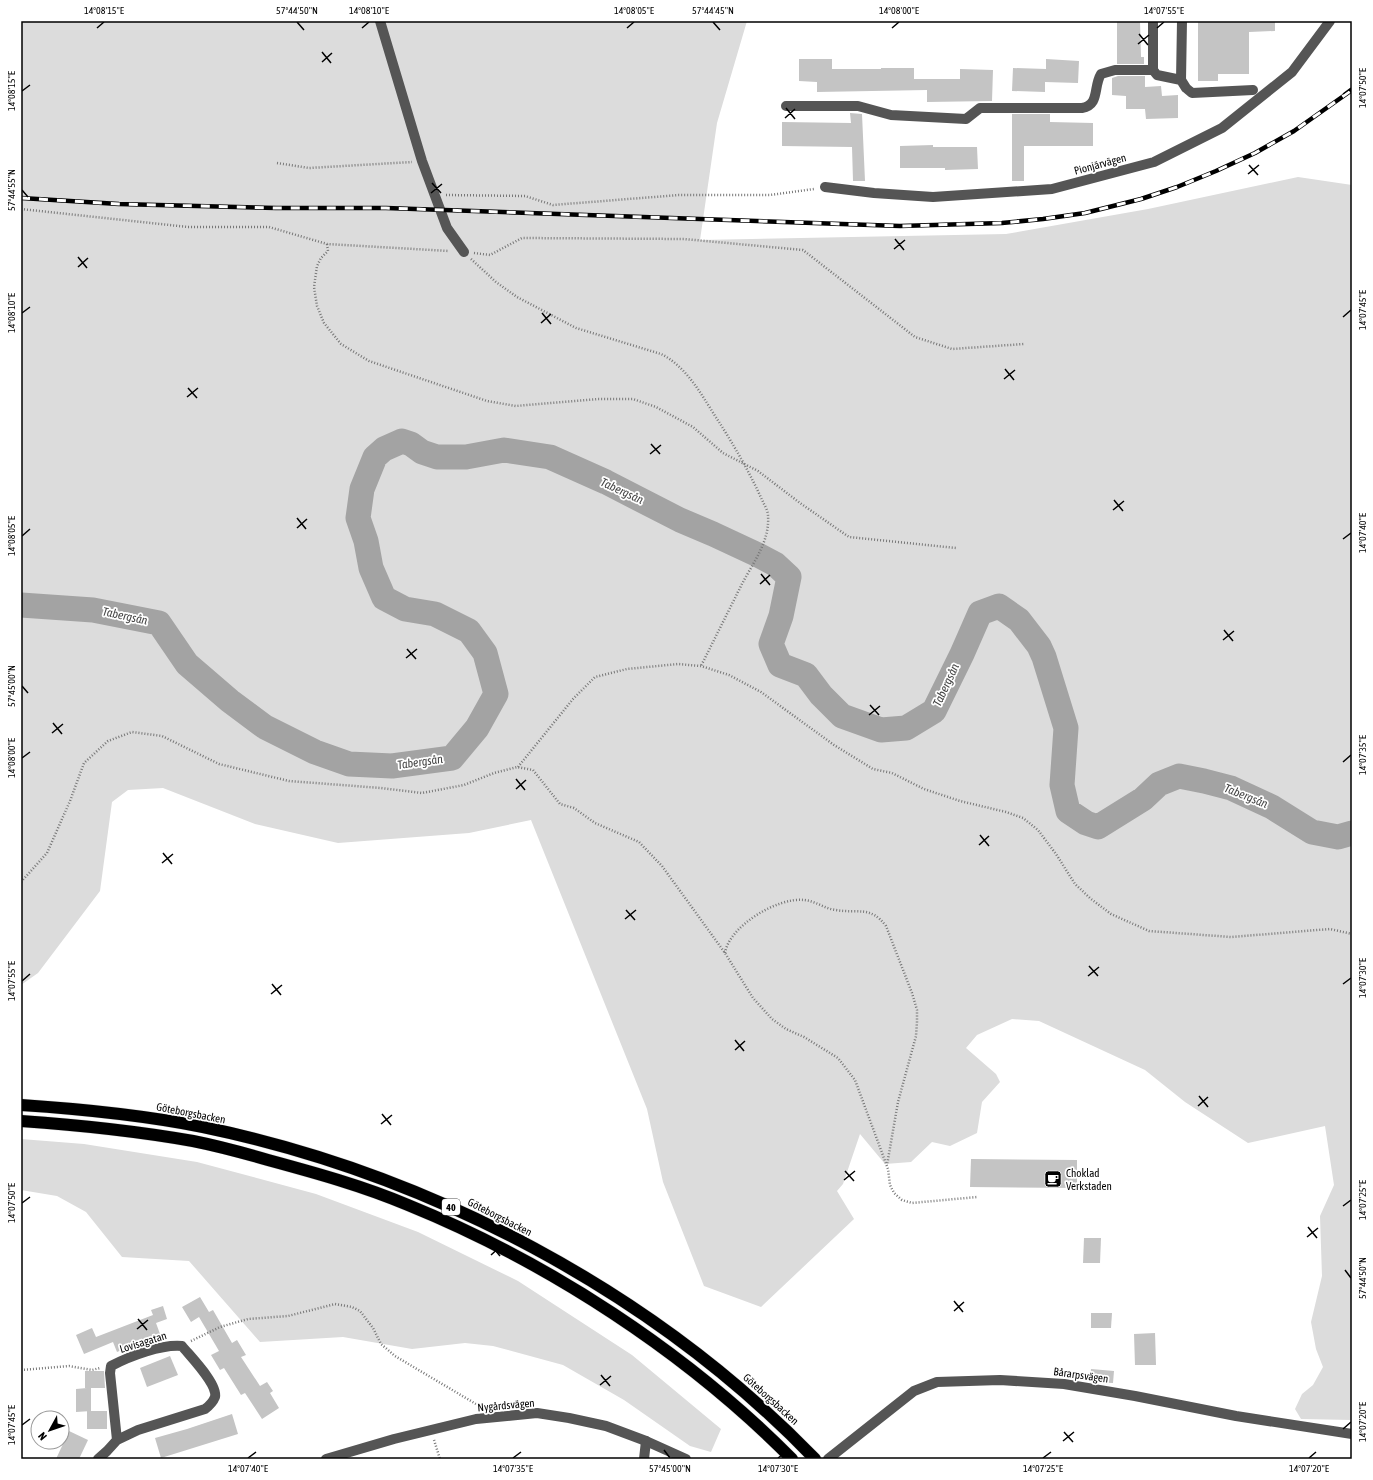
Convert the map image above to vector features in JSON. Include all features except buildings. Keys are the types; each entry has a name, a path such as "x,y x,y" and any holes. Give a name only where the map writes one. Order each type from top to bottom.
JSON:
{"highway":[{"name":"Göteborgsbacken","path":"21,1105 138,1116 203,1127 266,1142 328,1160 375,1176 440,1202 503,1232 582,1276 636,1311 691,1349 742,1390 791,1434 814,1459"},
{"name":"40","path":"21,1122 70,1124 194,1142 314,1172 374,1192 441,1219 526,1262 573,1288 628,1324 680,1361 729,1399 792,1459"}],"street":[{"path":"380,21 422,161 447,228 464,252"},
{"path":"1153,21 1153,70 1157,75 1181,80"},
{"path":"1182,21 1181,80 1186,88 1192,93 1253,90"},
{"name":"Pionjärvägen","path":"825,187 874,193 933,197 1052,189 1154,162 1222,128 1292,72 1330,21"},
{"path":"786,106 858,106 891,115 966,119 980,108 1089,107 1093,103 1097,81 1101,74 1115,70 1153,70"},
{"name":"Lovisagatan","path":"98,1459 107,1452 117,1440 138,1430 205,1409 210,1405 215,1397 213,1386 182,1346 170,1345 123,1360 111,1366 110,1373 117,1440"},
{"name":"Bårarpsvägen","path":"828,1459 914,1391 937,1382 1000,1380 1064,1384 1236,1416 1352,1434"},
{"name":"Nygårdsvägen","path":"326,1459 476,1419 537,1413 606,1426 646,1441 686,1459"},
{"path":"644,1459 646,1441"}],"path":[{"path":"277,163 309,168 422,161"},
{"path":"435,195 525,196 553,204 679,196 770,195 825,187"},
{"path":"21,209 188,227 269,228 327,244 464,252 490,255 522,238 684,239 803,250 914,337 952,349 1024,344"},
{"path":"327,244 328,251 321,258 317,266 314,287 317,306 324,323 341,344 368,361 487,401 516,406 598,399 633,400 656,408 693,427 723,453 758,471 800,503 849,537 956,548"},
{"path":"464,252 496,282 517,297 576,328 661,354 671,359 684,372 702,397 742,463 769,514 768,527 763,545 754,564 744,579 701,666"},
{"path":"518,767 573,699 595,677 627,669 678,664 701,666 729,676 761,692 834,745 873,769 892,772 931,792 1023,818 1038,830 1056,854 1075,884 1091,900 1111,914 1149,931 1231,937 1330,929 1352,934"},
{"path":"21,882 47,853 70,801 84,763 108,741 132,732 162,736 219,764 289,781 382,788 422,793 464,785 494,772 518,767 533,770 560,804 574,808 595,823 639,842 662,866 725,953 753,998 772,1019 786,1030 810,1040 838,1058 855,1080 886,1166 890,1186 894,1193 902,1200 912,1203 977,1197"},
{"path":"725,953 726,946 731,937 742,926 776,904 791,900 804,900 835,910 857,910 869,912 880,918 886,926 912,993 917,1010 918,1022 916,1036 898,1102 886,1166"},
{"path":"182,1346 220,1327 248,1319 288,1316 335,1304 347,1306 360,1311 373,1328 381,1344 395,1356 497,1417"},
{"path":"21,1370 69,1366 92,1370 111,1366"},
{"path":"435,1443 440,1459"}],"shaded area":[{"path":"21,21 747,21 717,123 700,240 1006,234 1148,209 1298,177 1352,185 1352,1420 1301,1419 1295,1409 1302,1394 1313,1385 1323,1367 1316,1349 1311,1322 1322,1276 1320,1216 1334,1185 1325,1126 1248,1143 1185,1102 1145,1070 1039,1021 1012,1019 977,1035 966,1048 996,1074 1000,1082 982,1102 977,1133 950,1146 932,1142 911,1162 885,1164 860,1134 843,1184 837,1191 854,1219 761,1307 704,1286 663,1182 647,1109 531,820 469,833 338,843 255,824 163,788 128,790 112,802 100,891 38,973 21,985"},
{"path":"21,1139 84,1144 197,1162 316,1194 418,1232 518,1281 632,1355 721,1429 711,1452 690,1446 624,1400 563,1365 493,1346 465,1343 412,1349 343,1337 260,1342 189,1261 122,1257 86,1212 57,1196 21,1190"}],"waterway":[{"name":"Tabergsån","path":"21,605 93,610 159,623 187,664 230,701 265,727 315,752 349,764 392,766 452,758 477,728 496,694 485,653 469,631 435,614 405,609 384,598 371,568 366,541 358,518 362,489 375,457 384,449 402,441 411,444 422,452 437,457 466,457 504,450 550,457 606,482 680,520 775,564 789,577 781,616 771,644 780,665 806,675 821,695 842,716 881,730 906,728 934,711 980,613 999,606 1019,620 1039,646 1044,657 1066,728 1062,785 1068,811 1086,823 1098,827 1143,799 1159,784 1179,776 1231,788 1272,807 1312,832 1338,837 1352,833"},
{"name":"Tabergsån","path":"1345,835 1352,841"}],"railway":[{"path":"21,198 119,204 276,208 386,208 900,226 1002,223 1085,213 1141,199 1177,187 1255,153 1294,131 1352,90"}],"place":[{"name":"Choklad Verkstaden","path":"1053,1179"}]}
